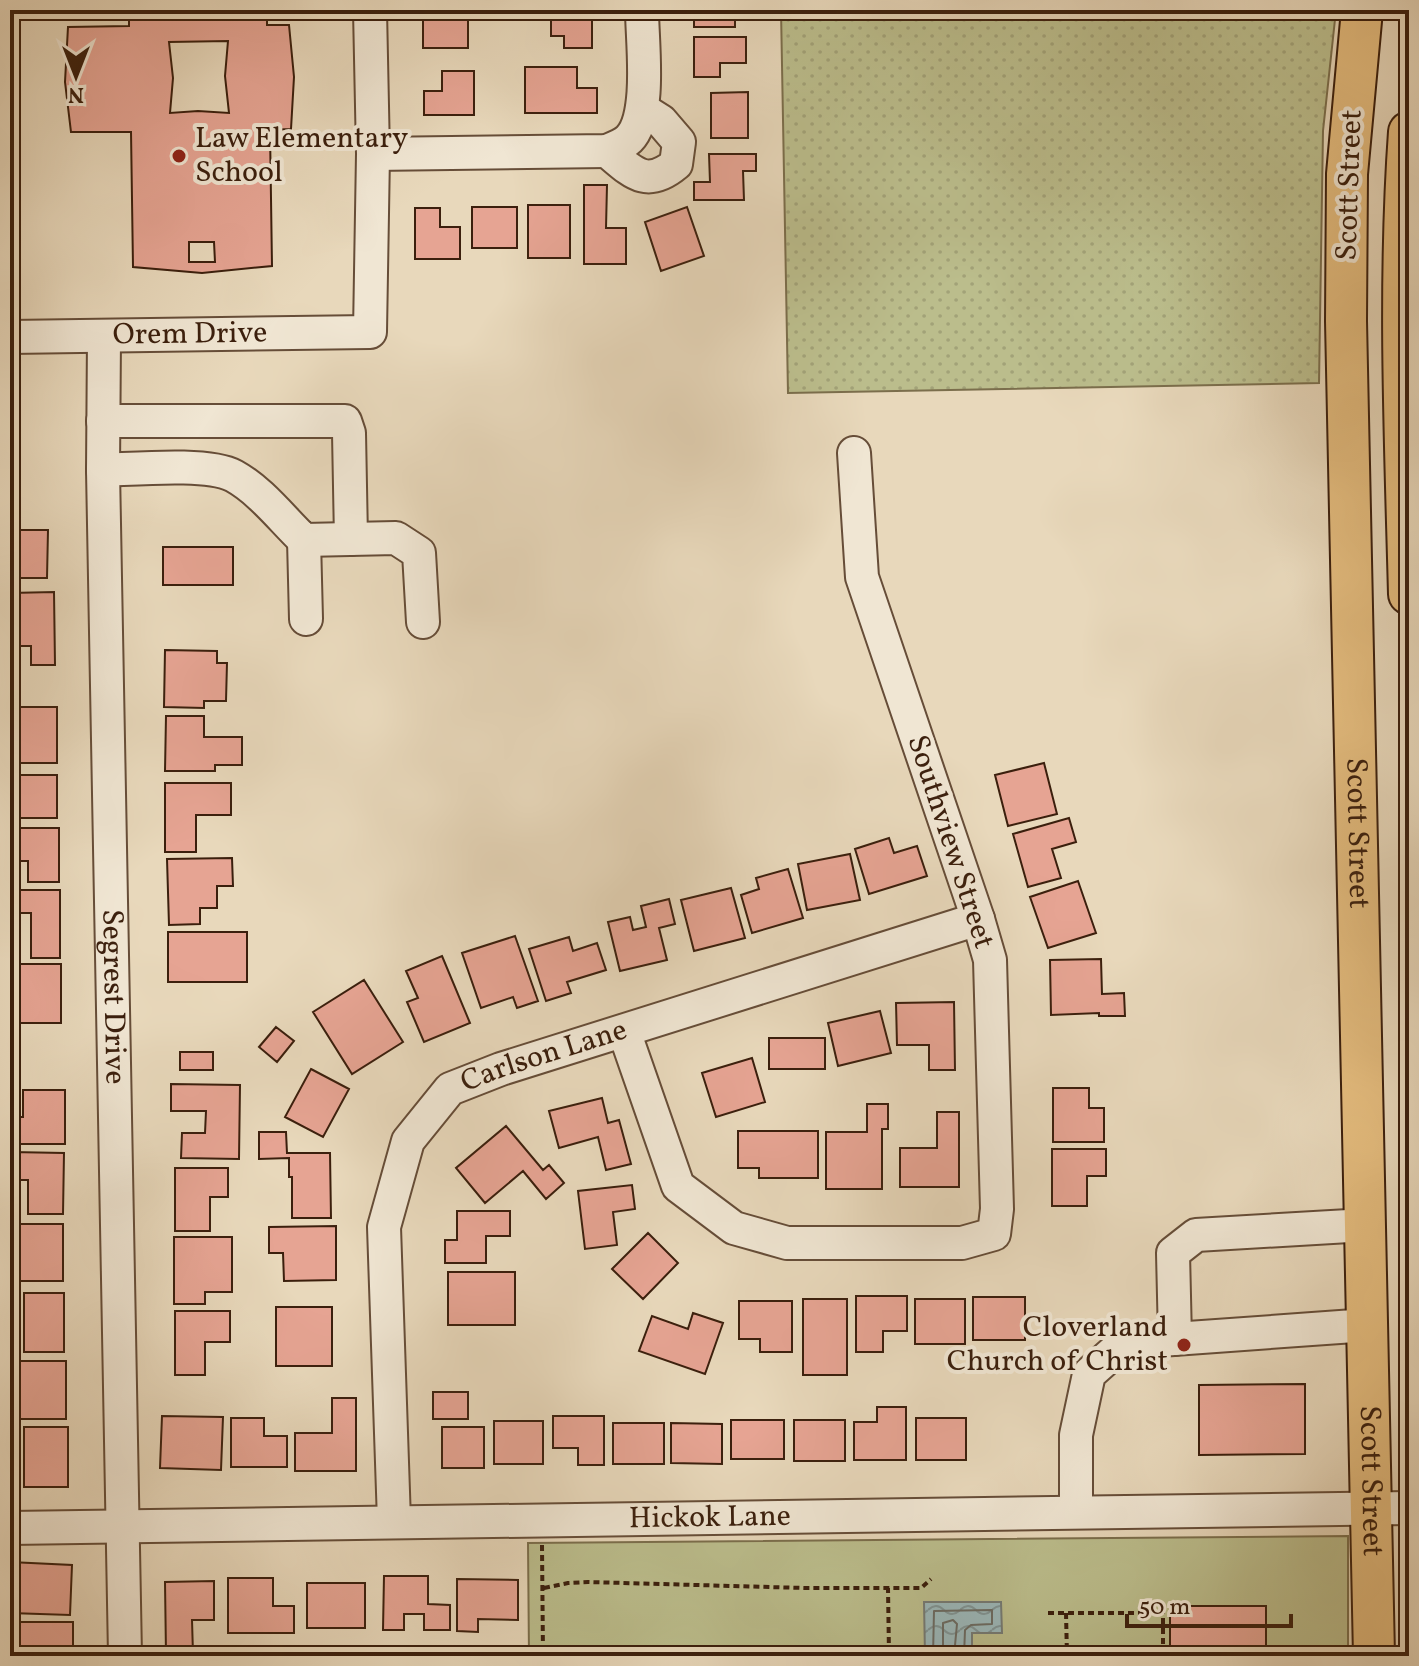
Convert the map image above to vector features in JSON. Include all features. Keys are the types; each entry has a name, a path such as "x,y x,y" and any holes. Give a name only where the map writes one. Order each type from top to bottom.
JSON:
{"main road":[{"name":"Scott Street","path":"1362,10 1347,174 1346,321 1368,1325 1391,1509 1374,1656"},
{"name":"Scott Street","path":"1409,132 1402,320 1409,594"},
{"path":"1349,477 1406,478"}],"street":[{"path":"370,10 373,154 607,151 630,139 642,109 642,10"},
{"path":"607,151 643,178 657,177 676,164 679,142 661,121 642,109"},
{"name":"Orem Drive","path":"10,337 370,332 373,154"},
{"name":"Segrest Drive","path":"104,337 103,470 125,1656"},
{"path":"103,421 345,421 349,433 351,539"},
{"name":"Southview Street","path":"624,1031 678,1186 734,1228 787,1243 962,1243 994,1234 997,1209 990,960 862,577 854,453"},
{"path":"103,470 213,469 234,476 265,501 304,540 306,619"},
{"path":"304,540 396,538 419,553 423,622"},
{"name":"Carlson Lane","path":"394,1521 384,1227 408,1141 450,1089 501,1069 978,919"},
{"path":"1175,1339 1173,1253 1196,1235 1366,1225"},
{"path":"1076,1512 1076,1435 1089,1374 1116,1350 1175,1339 1368,1325"},
{"name":"Hickok Lane","path":"10,1528 1391,1509"}],"path":[{"path":"540,1519 544,1588 543,1656"},
{"path":"544,1588 588,1582 921,1588 931,1579"},
{"path":"880,1654 889,1654 888,1588"},
{"path":"1048,1613 1163,1613 1163,1656"},
{"path":"1066,1613 1067,1656"}],"green space":[{"path":"781,10 1336,10 1323,131 1319,383 788,393"},
{"path":"1348,1536 1348,1656 529,1656 528,1543"}],"water":[{"path":"924,1602 1001,1602 1002,1633 972,1633 972,1656 925,1656"}],"building":[{"path":"129,10 267,10 267,25 289,25 294,77 291,129 270,130 272,266 202,273 133,267 131,132 71,132 65,82 68,27 129,26","holes":["228,41 225,76 229,113 170,113 173,78 169,42","189,242 214,242 215,262 189,262"]},
{"path":"423,10 468,10 468,48 423,48"},
{"path":"551,10 592,10 592,48 564,48 564,36 551,36"},
{"path":"694,10 735,10 735,27 694,27"},
{"path":"694,37 746,37 746,63 720,63 720,77 694,77"},
{"path":"525,67 577,67 577,88 597,88 597,113 525,113"},
{"path":"442,71 474,71 474,115 424,115 424,91 442,91"},
{"path":"748,92 748,138 711,138 711,93"},
{"path":"709,154 756,154 756,171 743,171 744,200 694,200 694,182 710,182"},
{"path":"584,185 607,185 606,228 626,228 626,264 584,264"},
{"path":"528,205 570,205 570,258 528,258"},
{"path":"472,207 517,207 517,248 472,248"},
{"path":"687,207 704,256 661,271 645,222"},
{"path":"415,208 440,208 440,227 460,227 460,259 415,259"},
{"path":"14,530 48,530 47,578 10,578 10,534 14,534"},
{"path":"163,547 233,547 233,585 163,585"},
{"path":"54,592 55,665 31,665 31,646 13,646 10,593"},
{"path":"165,650 217,651 217,663 227,663 226,701 204,701 204,708 164,707"},
{"path":"10,707 57,707 57,763 10,763"},
{"path":"166,716 204,716 204,737 242,737 242,765 215,765 215,771 165,771"},
{"path":"1044,763 1057,814 1008,826 995,775"},
{"path":"10,775 57,775 57,818 10,818"},
{"path":"165,783 231,783 231,815 196,815 196,852 165,852"},
{"path":"1069,818 1076,842 1052,849 1061,878 1028,887 1013,834"},
{"path":"10,828 59,828 59,882 28,882 28,861 10,861"},
{"path":"889,838 894,853 917,846 927,876 869,894 855,849"},
{"path":"850,854 860,900 807,910 798,864"},
{"path":"232,858 233,886 217,886 217,908 200,908 200,924 169,925 167,859"},
{"path":"788,869 803,918 752,933 741,895 759,889 756,878"},
{"path":"1078,881 1096,933 1048,948 1030,897"},
{"path":"731,888 745,938 694,951 681,900"},
{"path":"10,890 60,890 60,958 31,958 31,913 10,913"},
{"path":"669,899 675,924 659,928 667,960 620,971 608,922 630,917 633,930 646,927 641,906"},
{"path":"168,932 247,932 247,982 168,982"},
{"path":"515,936 538,1001 517,1008 513,997 481,1008 462,953"},
{"path":"569,937 573,951 597,943 606,970 567,982 571,993 546,1001 529,949"},
{"path":"442,956 470,1023 424,1042 407,1002 418,998 406,971"},
{"path":"1101,959 1102,994 1124,993 1125,1016 1099,1016 1099,1013 1051,1015 1050,960"},
{"path":"10,964 61,964 61,1023 10,1023 10,1012 16,1012 16,986 10,986"},
{"path":"364,980 403,1042 352,1074 313,1012"},
{"path":"954,1002 955,1070 929,1070 929,1045 897,1045 896,1003"},
{"path":"880,1011 891,1053 838,1066 828,1023"},
{"path":"276,1027 294,1041 277,1062 259,1047"},
{"path":"769,1038 825,1038 825,1069 769,1069"},
{"path":"180,1052 213,1052 213,1070 180,1070"},
{"path":"752,1058 765,1102 716,1117 702,1073"},
{"path":"311,1069 349,1089 323,1137 285,1117"},
{"path":"171,1084 240,1085 239,1159 181,1158 182,1133 205,1133 206,1111 171,1111"},
{"path":"1053,1088 1089,1088 1089,1108 1104,1108 1104,1142 1053,1142"},
{"path":"23,1090 65,1090 65,1144 10,1144 10,1117 23,1117"},
{"path":"602,1098 608,1123 619,1120 631,1164 606,1170 598,1137 559,1148 549,1111"},
{"path":"867,1104 888,1104 888,1129 882,1129 882,1189 826,1189 826,1132 867,1132"},
{"path":"937,1112 959,1112 959,1187 900,1187 900,1148 937,1148"},
{"path":"506,1126 543,1170 549,1165 564,1183 546,1199 523,1171 485,1203 456,1168"},
{"path":"738,1131 818,1131 818,1178 759,1178 759,1168 738,1168"},
{"path":"259,1132 286,1132 287,1153 330,1153 331,1218 292,1218 289,1158 259,1159"},
{"path":"1052,1149 1106,1149 1106,1176 1087,1176 1087,1206 1052,1206"},
{"path":"11,1152 64,1153 63,1214 28,1214 28,1180 11,1180"},
{"path":"175,1168 228,1168 228,1197 210,1197 210,1231 175,1231"},
{"path":"632,1185 635,1209 613,1212 617,1245 585,1249 578,1191"},
{"path":"457,1211 510,1211 510,1236 486,1236 486,1263 445,1263 445,1240 457,1240"},
{"path":"19,1224 63,1224 63,1281 19,1281"},
{"path":"336,1226 336,1280 284,1281 283,1253 269,1253 269,1227"},
{"path":"648,1233 678,1263 643,1299 612,1269"},
{"path":"174,1237 232,1237 232,1292 205,1292 205,1304 174,1304"},
{"path":"448,1272 515,1272 515,1325 448,1325"},
{"path":"24,1293 64,1293 64,1352 24,1352"},
{"path":"856,1296 907,1296 907,1331 883,1331 883,1352 856,1352"},
{"path":"973,1297 1025,1297 1025,1340 973,1340"},
{"path":"803,1299 847,1299 847,1375 803,1375"},
{"path":"915,1299 965,1299 965,1344 915,1344"},
{"path":"739,1301 792,1301 792,1352 760,1352 760,1339 739,1339"},
{"path":"276,1307 332,1307 332,1366 276,1366"},
{"path":"175,1311 230,1311 230,1342 205,1342 205,1375 175,1375"},
{"path":"693,1313 723,1323 705,1374 639,1351 652,1316 688,1329"},
{"path":"18,1361 66,1361 66,1419 18,1419"},
{"path":"1305,1384 1305,1454 1199,1455 1199,1385"},
{"path":"433,1392 468,1392 468,1419 433,1419"},
{"path":"332,1398 356,1398 356,1471 295,1471 295,1433 332,1433"},
{"path":"877,1407 906,1407 906,1460 854,1460 854,1422 877,1422"},
{"path":"162,1416 223,1417 221,1470 160,1468"},
{"path":"553,1416 604,1416 604,1465 578,1465 578,1448 553,1448"},
{"path":"231,1418 264,1418 264,1436 287,1436 287,1467 231,1467"},
{"path":"916,1418 966,1418 966,1460 916,1460"},
{"path":"731,1420 784,1420 784,1459 731,1459"},
{"path":"794,1420 845,1420 845,1461 794,1461"},
{"path":"494,1421 543,1421 543,1464 494,1464"},
{"path":"613,1423 664,1423 664,1464 613,1464"},
{"path":"671,1423 722,1424 722,1464 671,1463"},
{"path":"24,1427 68,1427 68,1487 24,1487"},
{"path":"442,1427 484,1427 484,1468 442,1468"},
{"path":"10,1562 72,1565 70,1615 10,1613"},
{"path":"384,1576 428,1576 428,1604 450,1605 450,1630 424,1630 424,1614 404,1614 404,1630 383,1630"},
{"path":"228,1578 273,1578 273,1606 294,1606 294,1633 228,1633"},
{"path":"457,1579 518,1580 518,1620 478,1619 478,1632 457,1631"},
{"path":"214,1581 214,1620 192,1620 193,1654 166,1654 165,1582"},
{"path":"307,1583 365,1583 365,1628 307,1628"},
{"path":"1170,1606 1266,1606 1266,1656 1170,1656"},
{"path":"10,1622 73,1622 73,1656 10,1656"}],"place":[{"name":"Law Elementary School","path":"179,156"},
{"name":"Cloverland Church of Christ","path":"1184,1345"}]}
